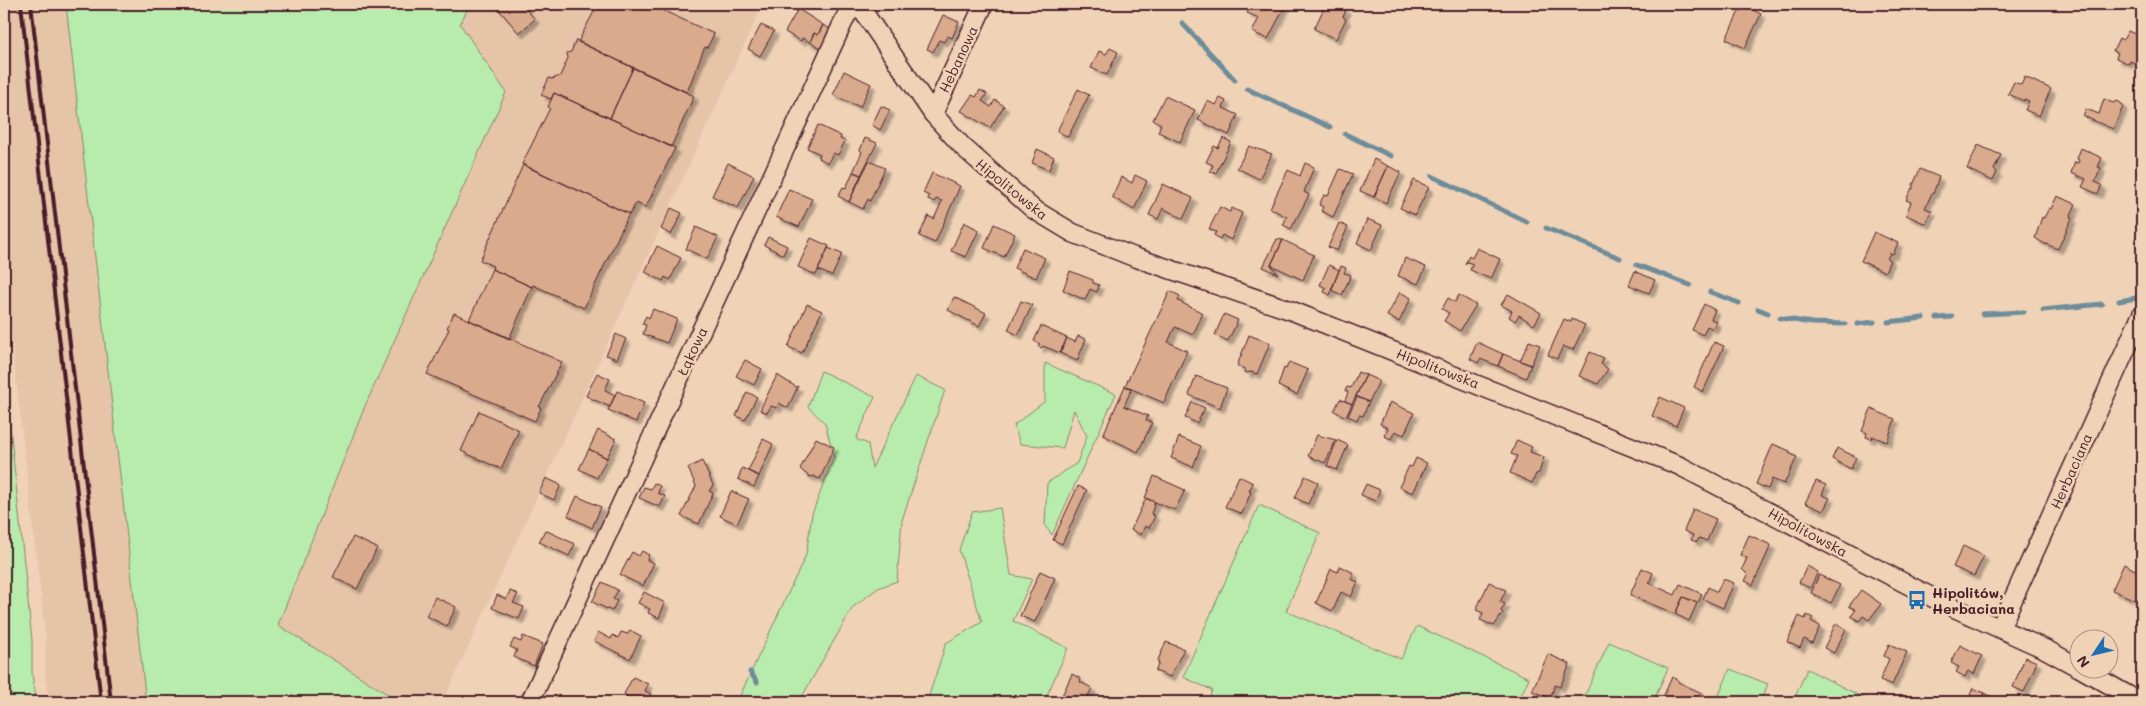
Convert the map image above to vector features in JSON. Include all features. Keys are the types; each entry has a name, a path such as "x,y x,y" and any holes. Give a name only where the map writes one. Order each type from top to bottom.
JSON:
{"street":[{"name":"Hebanowa","path":"933,114 984,4"},
{"name":"Hipolitowska","path":"859,5 933,114 963,148 1033,208 1073,233 1134,257 1290,310 1680,466 1940,601 2000,628 2068,662"},
{"name":"Łąkowa","path":"530,702 847,14 859,5"},
{"name":"Herbaciana","path":"2000,628 2142,314"},
{"name":"Hipolitowska","path":"2099,678 2139,698"}],"shaded area":[{"path":"4,4 104,4 184,702 49,702 45,677 46,640 4,275"},
{"path":"470,4 763,4 443,702 400,702 278,625 365,406 506,92 460,24"}],"green space":[{"path":"66,4 470,4 460,24 506,92 365,406 278,625 400,702 146,702"},
{"path":"1045,363 1116,394 1052,535 1045,526 1047,483 1077,463 1087,436 1074,410 1063,448 1020,444 1014,425 1045,401"},
{"path":"4,368 32,641 32,675 37,702 4,702"},
{"path":"821,371 875,397 856,439 868,444 872,468 916,376 945,390 902,520 897,581 878,588 853,607 799,702 737,702 806,555 812,514 834,457 825,423 808,407"},
{"path":"1259,505 1320,533 1286,611 1401,659 1417,626 1529,678 1518,702 1208,702 1212,690 1183,677"},
{"path":"1000,508 1011,575 1032,579 1013,621 1068,648 1044,702 927,702 946,643 982,622 959,550 972,512"},
{"path":"1609,642 1668,668 1653,702 1582,702"},
{"path":"1730,669 1768,684 1760,702 1716,702"},
{"path":"1807,669 1872,702 1793,702"}],"building":[{"path":"494,4 521,4 535,19 519,33"},
{"path":"598,4 649,4 714,34 707,48 705,47 703,51 687,92 578,42"},
{"path":"1251,4 1286,4 1268,39 1252,32 1259,18 1247,13"},
{"path":"1322,4 1333,4 1346,10 1343,17 1346,19 1336,39 1314,29 1323,10 1320,8"},
{"path":"1742,5 1761,14 1745,48 1726,39"},
{"path":"798,9 823,25 818,35 814,33 810,42 802,38 801,41 785,32"},
{"path":"943,15 959,22 952,38 947,36 944,42 939,40 933,52 927,49"},
{"path":"761,25 774,31 760,56 748,49"},
{"path":"823,25 834,31 824,50 810,42 814,33 818,35"},
{"path":"2128,31 2142,37 2137,46 2142,48 2142,55 2138,64 2130,61 2129,64 2116,58 2118,53 2113,51 2119,38 2123,40"},
{"path":"576,40 633,68 610,118 554,93 551,99 541,95 549,78 552,79 560,76 568,58 567,53 571,52"},
{"path":"1110,48 1118,52 1107,75 1091,68 1099,51 1106,54"},
{"path":"633,68 694,96 671,147 610,118"},
{"path":"844,71 871,84 860,107 833,95"},
{"path":"2025,77 2051,89 2039,116 2025,110 2029,101 2024,99 2024,101 2008,94 2014,82 2021,85"},
{"path":"1078,89 1089,95 1068,137 1057,131"},
{"path":"980,90 987,94 982,101 991,107 995,100 1004,106 990,128 961,111 972,95 976,97"},
{"path":"554,93 675,148 646,207 636,203 629,214 522,164 550,108 548,107"},
{"path":"1165,96 1195,110 1180,142 1158,132 1161,124 1153,120"},
{"path":"1220,98 1226,101 1223,108 1238,115 1229,135 1198,120 1207,101 1216,105"},
{"path":"2104,99 2113,103 2117,101 2123,107 2113,129 2083,116 2086,109 2099,114"},
{"path":"881,106 890,110 880,130 872,125"},
{"path":"818,125 841,136 840,139 845,141 838,155 833,153 828,163 818,158 820,154 807,148"},
{"path":"865,138 877,143 861,175 853,172 862,152 860,150"},
{"path":"1223,138 1231,142 1216,173 1210,171 1213,165 1206,162 1214,146 1218,148"},
{"path":"1978,145 2001,155 1994,170 1997,172 1993,181 1967,169"},
{"path":"1249,146 1272,154 1259,179 1237,168"},
{"path":"2081,148 2102,158 2098,167 2101,168 2095,182 2102,185 2098,194 2082,187 2086,179 2071,173 2075,162 2078,163 2079,160 2077,159"},
{"path":"1037,149 1054,157 1049,170 1032,163"},
{"path":"1374,159 1388,166 1374,197 1360,191"},
{"path":"869,161 885,168 870,201 868,199 863,209 849,202"},
{"path":"728,163 754,176 738,208 712,196"},
{"path":"1305,163 1314,167 1304,192 1309,195 1291,229 1283,225 1287,217 1270,208 1288,170 1300,176"},
{"path":"523,165 629,214 584,308 492,269 493,266 480,260"},
{"path":"1388,166 1401,172 1386,203 1374,197"},
{"path":"1340,169 1353,174 1333,217 1321,211 1323,207 1319,205 1324,195 1328,196"},
{"path":"1920,169 1939,177 1933,194 1925,208 1932,211 1926,224 1906,215 1911,202 1906,200 1913,189"},
{"path":"853,172 861,175 849,202 838,196 843,187 846,188"},
{"path":"932,173 960,186 935,243 919,236 928,216 934,219 942,201 936,199 934,202 923,193"},
{"path":"1135,175 1147,181 1134,210 1112,197 1121,177 1132,183"},
{"path":"1414,180 1429,187 1415,215 1400,208"},
{"path":"1163,184 1193,198 1183,219 1163,208 1158,219 1149,215"},
{"path":"789,189 812,199 799,227 776,217"},
{"path":"2057,196 2076,204 2058,249 2035,238 2042,217 2044,218 2049,208 2051,209"},
{"path":"1220,207 1230,212 1232,208 1242,213 1231,240 1222,235 1220,239 1214,235 1216,232 1209,229"},
{"path":"671,208 682,213 671,235 661,229"},
{"path":"1367,219 1382,225 1371,250 1357,243"},
{"path":"964,222 979,230 966,257 951,251"},
{"path":"1339,223 1348,227 1337,251 1328,247"},
{"path":"994,224 1015,234 1004,257 984,248"},
{"path":"696,227 718,237 707,259 686,249"},
{"path":"1874,232 1898,243 1893,254 1890,253 1887,259 1890,260 1885,272 1861,261"},
{"path":"768,237 787,246 783,255 764,245"},
{"path":"811,238 829,246 816,275 798,267"},
{"path":"1277,239 1283,240 1271,265 1278,274 1263,267"},
{"path":"1283,240 1314,255 1303,280 1271,265"},
{"path":"657,246 681,258 670,280 665,277 663,281 645,272"},
{"path":"828,248 842,254 832,276 818,270"},
{"path":"1023,248 1045,258 1036,278 1014,268"},
{"path":"1477,248 1500,259 1491,279 1470,270 1473,264 1467,262 1465,264 1469,256 1472,258"},
{"path":"1405,258 1426,267 1418,284 1398,276"},
{"path":"1329,265 1339,270 1330,295 1324,292 1326,288 1320,285"},
{"path":"1341,266 1346,268 1344,273 1351,275 1342,295 1331,290"},
{"path":"492,269 532,287 509,339 469,320"},
{"path":"1070,271 1093,280 1093,283 1099,285 1097,292 1090,289 1085,300 1063,290"},
{"path":"1635,271 1655,280 1649,293 1629,285"},
{"path":"1170,291 1180,296 1178,301 1203,313 1193,335 1175,327 1168,342 1187,351 1164,403 1125,386"},
{"path":"1400,292 1411,298 1399,322 1387,316"},
{"path":"1508,294 1541,313 1534,325 1519,315 1515,321 1509,317 1512,311 1501,305"},
{"path":"1459,295 1476,305 1460,331 1444,321 1449,313 1442,309 1448,298 1455,302"},
{"path":"954,297 986,313 979,326 948,310"},
{"path":"1021,301 1032,305 1018,335 1008,330"},
{"path":"807,304 822,311 802,353 788,347"},
{"path":"1704,304 1715,310 1711,319 1717,322 1713,329 1707,326 1703,335 1692,330"},
{"path":"653,309 677,319 667,343 643,334 646,325 642,324 646,316 649,318"},
{"path":"454,313 562,362 539,407 541,408 535,421 427,374 449,329 447,328"},
{"path":"1224,314 1238,320 1228,341 1215,335"},
{"path":"1564,319 1571,322 1572,319 1585,325 1573,350 1563,346 1557,359 1548,355"},
{"path":"1041,326 1067,338 1060,353 1043,346 1041,348 1038,347 1040,344 1034,341"},
{"path":"616,334 626,339 617,359 606,355"},
{"path":"1249,335 1270,343 1257,374 1246,373 1245,369 1237,366"},
{"path":"1078,336 1086,339 1077,361 1060,353 1067,338 1075,342"},
{"path":"1529,341 1540,345 1531,365 1520,361"},
{"path":"1477,342 1503,354 1498,366 1480,359 1478,363 1470,359"},
{"path":"1714,342 1724,346 1703,392 1694,387"},
{"path":"1590,352 1604,358 1601,364 1608,369 1598,384 1579,376"},
{"path":"1503,354 1531,365 1526,378 1498,366"},
{"path":"745,360 762,369 754,385 736,376"},
{"path":"1289,362 1308,370 1297,395 1278,386 1284,368 1286,369"},
{"path":"1358,372 1366,375 1352,404 1345,401 1348,392 1345,391 1347,387 1351,388"},
{"path":"597,373 610,379 605,390 615,395 610,407 586,396"},
{"path":"777,375 796,387 798,386 788,408 779,403 777,408 771,406 767,413 760,410"},
{"path":"1366,375 1379,381 1369,402 1356,396"},
{"path":"1196,376 1227,388 1220,408 1189,395"},
{"path":"1125,386 1132,388 1124,406 1148,416 1146,420 1152,423 1138,452 1103,435"},
{"path":"617,391 644,403 636,422 608,410"},
{"path":"747,392 757,397 745,420 736,416"},
{"path":"1357,397 1369,402 1363,416 1359,415 1357,420 1348,416"},
{"path":"1660,397 1684,408 1676,426 1652,416"},
{"path":"1340,399 1352,404 1346,417 1334,411"},
{"path":"1192,402 1205,408 1197,423 1185,418"},
{"path":"1390,402 1414,413 1404,435 1395,431 1391,439 1384,436 1388,428 1380,424"},
{"path":"1871,409 1895,419 1887,442 1872,436 1871,439 1866,437 1867,433 1862,431"},
{"path":"479,411 519,430 501,469 461,451"},
{"path":"598,430 616,439 607,458 589,449"},
{"path":"1317,435 1336,440 1325,463 1308,456"},
{"path":"1179,437 1201,446 1193,467 1171,458"},
{"path":"816,438 834,447 820,479 813,476 810,477 800,469"},
{"path":"763,439 773,444 759,476 748,471"},
{"path":"1337,440 1348,445 1337,470 1327,466"},
{"path":"1517,440 1532,447 1530,452 1544,457 1539,473 1536,474 1532,483 1510,473 1517,456 1511,454"},
{"path":"1773,444 1790,451 1789,453 1797,457 1784,484 1772,479 1768,489 1756,484"},
{"path":"1837,448 1856,457 1851,469 1832,459"},
{"path":"589,449 607,458 597,478 579,469"},
{"path":"1416,458 1427,463 1413,493 1399,487 1409,466 1412,467"},
{"path":"702,461 713,485 709,491 713,493 699,524 681,516 696,486 688,468"},
{"path":"742,468 759,476 754,487 738,479"},
{"path":"1154,476 1185,490 1175,510 1145,498"},
{"path":"1239,476 1253,483 1242,514 1225,507"},
{"path":"1305,476 1318,482 1308,504 1295,498"},
{"path":"546,478 561,485 554,500 539,493"},
{"path":"1816,481 1826,485 1822,495 1830,498 1823,511 1805,503"},
{"path":"654,483 660,486 658,493 665,496 660,507 639,498 644,487 651,489"},
{"path":"1366,484 1380,490 1375,501 1361,495"},
{"path":"1078,486 1087,490 1062,544 1053,540"},
{"path":"731,491 749,499 737,524 720,516"},
{"path":"577,496 601,507 592,528 568,516"},
{"path":"1146,498 1155,502 1151,514 1155,516 1149,528 1145,526 1141,535 1131,530"},
{"path":"1693,509 1716,519 1707,541 1699,538 1697,542 1691,540 1693,535 1684,531"},
{"path":"545,530 575,544 569,556 539,542"},
{"path":"1749,535 1771,545 1753,585 1745,581 1748,575 1742,569 1747,558 1740,555"},
{"path":"353,537 377,548 357,589 333,577"},
{"path":"1963,546 1984,556 1974,576 1953,567"},
{"path":"642,551 649,555 647,560 654,563 643,586 620,575 632,552 639,556"},
{"path":"2124,564 2139,572 2138,575 2142,577 2140,591 2142,592 2142,603 2112,590"},
{"path":"1340,566 1354,573 1351,579 1358,582 1351,597 1341,592 1333,611 1316,603 1331,569 1338,572"},
{"path":"1807,566 1818,572 1810,588 1799,583"},
{"path":"1642,568 1653,573 1649,583 1675,595 1680,584 1702,594 1698,603 1683,597 1675,614 1630,595"},
{"path":"1040,571 1055,578 1035,622 1020,616"},
{"path":"1819,575 1840,585 1831,603 1811,593"},
{"path":"1723,579 1734,583 1723,608 1703,599 1708,587 1717,592"},
{"path":"602,582 618,590 613,599 617,601 612,611 592,602"},
{"path":"1489,582 1506,590 1500,602 1505,604 1501,611 1503,613 1494,626 1480,620 1483,613 1476,610"},
{"path":"1861,590 1881,604 1869,620 1863,616 1859,621 1851,616 1856,610 1849,606"},
{"path":"510,591 518,594 513,603 524,607 519,619 492,608 497,595 506,599"},
{"path":"644,592 665,603 659,618 648,613 650,609 638,603"},
{"path":"435,597 456,607 447,626 426,616"},
{"path":"1683,597 1697,603 1689,621 1675,614"},
{"path":"1807,615 1813,618 1811,621 1820,626 1812,643 1804,639 1800,648 1787,642 1799,616 1805,619"},
{"path":"1836,623 1846,629 1834,653 1824,648"},
{"path":"630,630 641,636 630,659 594,641 598,632 611,639 613,635 618,638 621,632 628,634"},
{"path":"523,636 543,644 534,666 514,657 517,650 510,647 514,639 521,642"},
{"path":"1166,642 1184,649 1170,677 1155,671"},
{"path":"1889,644 1907,652 1892,685 1880,680 1889,659 1884,656"},
{"path":"1960,645 1982,656 1974,674 1968,671 1965,677 1956,672 1959,667 1951,663"},
{"path":"1548,654 1570,664 1560,687 1555,685 1550,698 1532,691"},
{"path":"2025,657 2037,662 2024,692 2013,687"},
{"path":"1072,674 1081,679 1080,682 1092,688 1085,702 1059,702"},
{"path":"633,677 648,684 645,691 651,694 646,702 623,702 627,696 624,694"},
{"path":"1672,677 1679,680 1678,682 1704,694 1701,702 1678,702 1671,699 1669,702 1661,702"},
{"path":"1973,688 1985,693 1981,702 1971,702 1973,697 1970,695"},
{"path":"1985,693 1994,698 1992,702 1981,702"}],"waterway":[{"path":"1182,23 1235,80"},
{"path":"1247,89 1330,127"},
{"path":"1345,134 1391,156"},
{"path":"1432,176 1527,222"},
{"path":"1546,228 1620,258"},
{"path":"1637,265 1690,285"},
{"path":"1710,292 1739,303"},
{"path":"2119,301 2142,297"},
{"path":"2043,310 2102,304"},
{"path":"1758,309 1768,313"},
{"path":"1982,314 2024,312"},
{"path":"1937,318 1952,317"},
{"path":"1780,318 1812,323 1845,324"},
{"path":"1888,322 1923,318"},
{"path":"1857,324 1874,322"},
{"path":"750,672 757,682"}],"railway":[{"path":"21,4 101,702"},
{"path":"31,4 111,702"}],"place":[{"name":"Hipolitów, Herbaciana","path":"1917,600"}]}
